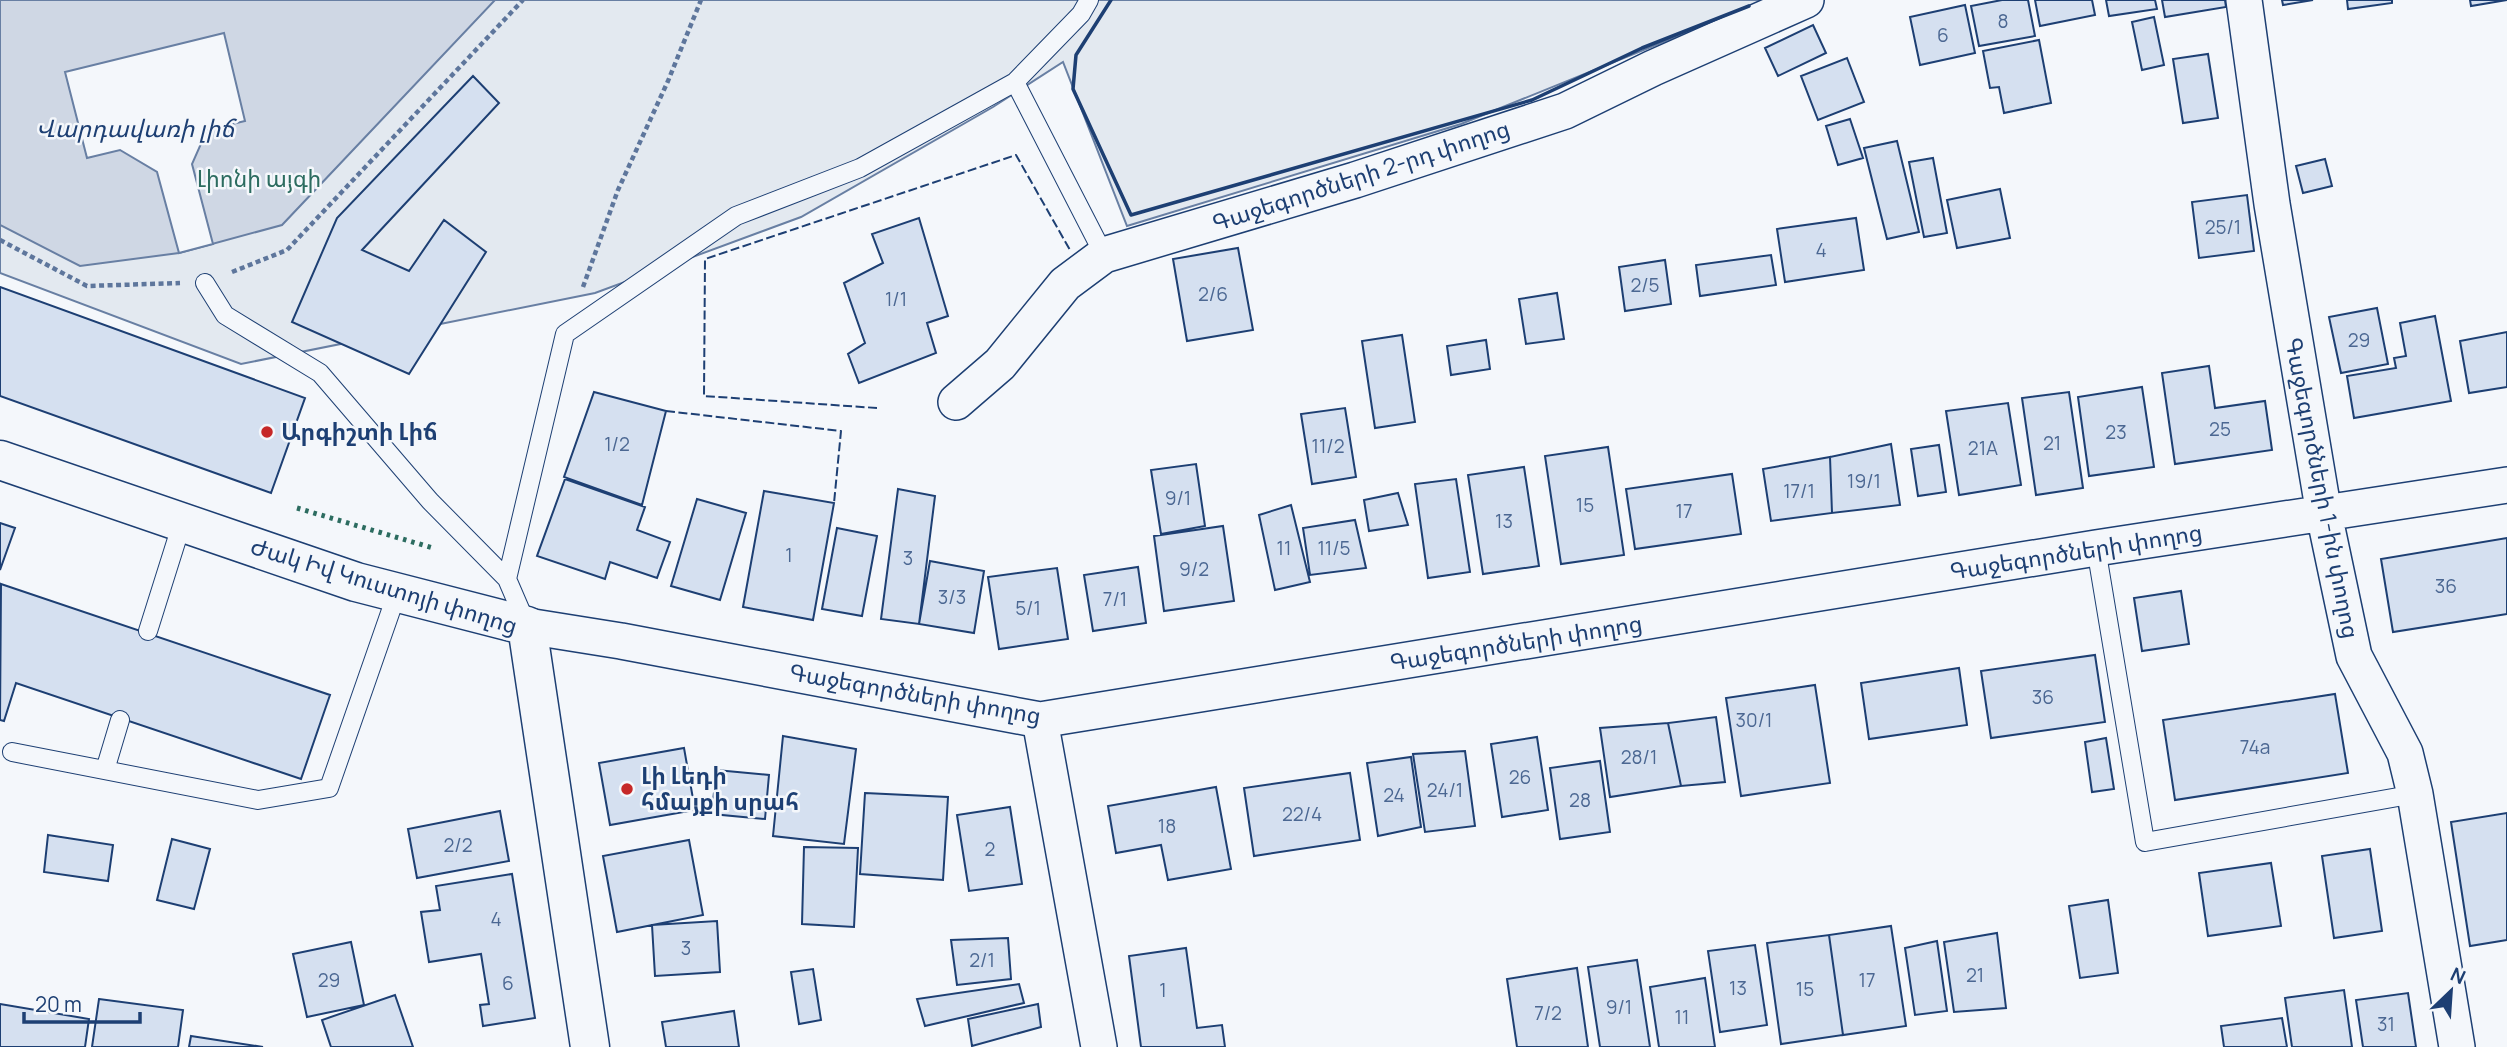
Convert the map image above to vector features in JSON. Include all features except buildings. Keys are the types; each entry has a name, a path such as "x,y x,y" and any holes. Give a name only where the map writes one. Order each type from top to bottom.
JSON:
{"main road":[{"name":"Ժակ Իվ Կուստոյի փողոց","path":"0,460 356,582 527,626 590,1047"}],"street":[{"name":"Գաջեգործների 2-րդ փողոց","path":"956,402 1000,365 1065,284 1104,255 1355,180 1565,111 1653,68 1806,0"},
{"name":"Գաջեգործների 1-ին փողոց","path":"2244,0 2272,204 2324,514 2354,656 2405,753 2415,794 2457,1047"},
{"name":"Գաջեգործների փողոց","path":"527,626 621,641 1040,720 2096,548 2507,485"},
{"path":"1040,720 1099,1047"}],"lane":[{"path":"507,579 565,334 736,216 860,168 1015,82 1080,14 1089,0"},
{"path":"1015,82 1104,255"},
{"path":"205,282 225,315 320,373 430,501 507,579 527,626"},
{"path":"148,631 182,523"},
{"path":"2096,548 2145,842 2415,794"},
{"path":"12,752 258,800 329,788 397,593"},
{"path":"105,770 120,720"}],"path":[{"path":"0,240 87,286 205,282 287,250 523,0"},
{"path":"565,334 618,190 668,81 701,0"}],"green space":[{"name":"Լիոնի այգի","path":"0,0 1767,0 1461,124 1127,226 1063,62 993,107 801,217 595,293 241,364 0,273"}],"water":[{"name":"Վարդավառի լիճ","path":"0,0 495,0 282,225 179,253 80,266 0,225"}],"pier":[{"path":"224,33 245,121 207,130 192,164 213,244 179,253 157,172 120,150 87,158 65,72"}],"hedge":[{"path":"297,508 433,548"}],"fence":[{"path":"877,408 704,396 705,259 1016,155 1070,250"},
{"path":"666,411 841,431 834,503"}],"wall":[{"path":"1111,0 1076,55 1073,89 1131,215 1532,100 1642,48 1749,6"}],"place":[{"name":"Արգիշտի Լիճ","path":"267,432"},
{"name":"Լի Լեդի հմայքի սրահ","path":"627,789"}]}
